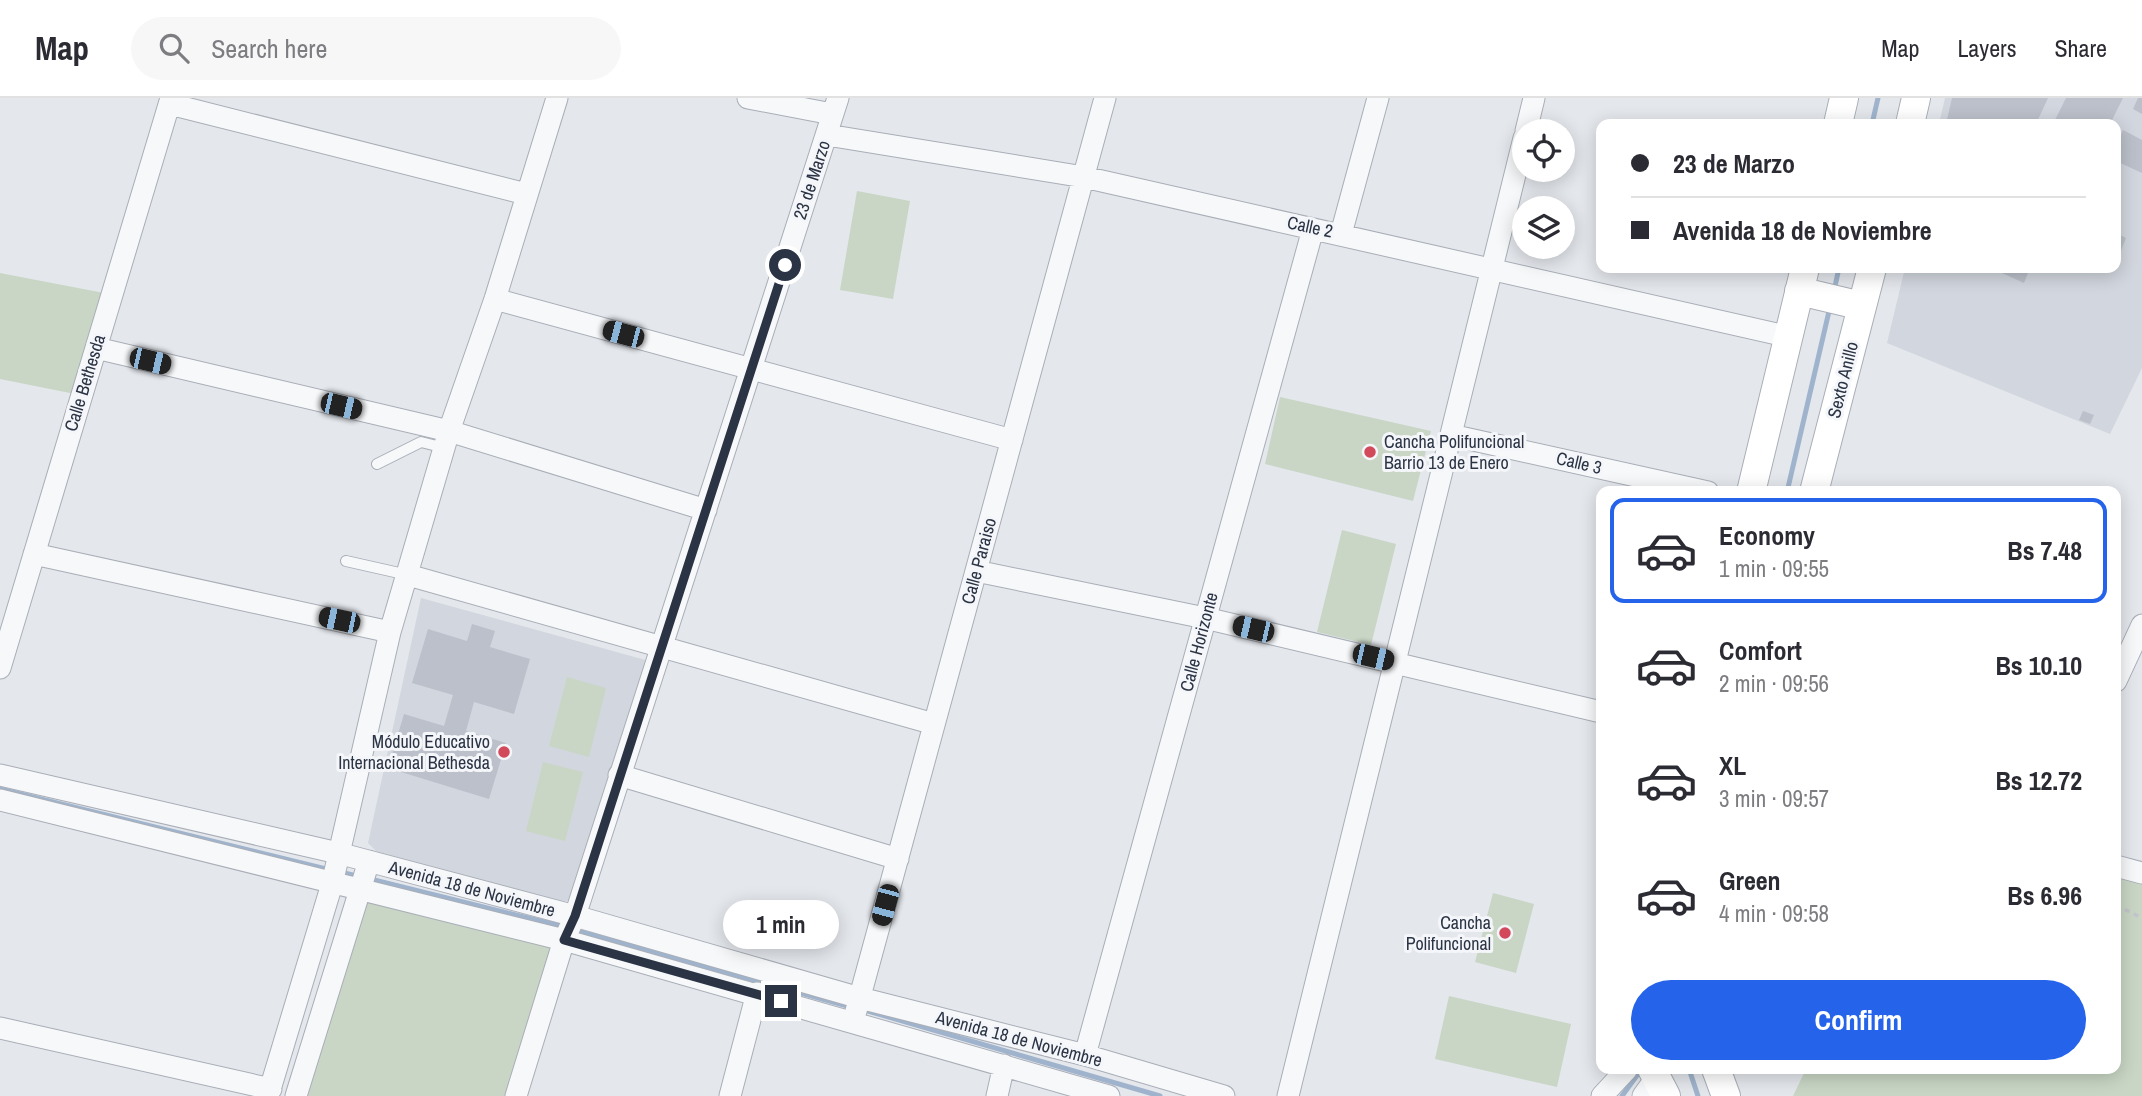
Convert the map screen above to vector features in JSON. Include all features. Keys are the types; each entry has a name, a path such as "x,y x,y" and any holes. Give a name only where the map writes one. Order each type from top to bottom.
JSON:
{"main road":[{"path":"1839,119 1844,98"},
{"path":"1911,119 1916,98"},
{"name":"Sexto Anillo","path":"1815,486 1855,304 1870,273"},
{"path":"1753,486 1790,337 1808,285 1855,304"},
{"path":"1718,1074 1726,1096"}],"street":[{"path":"296,1096 349,875 390,632 447,440 495,299 557,98"},
{"name":"Calle 2","path":"748,98 1790,337"},
{"name":"Calle Paraiso","path":"856,1010 1105,98"},
{"path":"1341,234 1378,98"},
{"path":"1529,119 1534,98"},
{"path":"170,101 526,194"},
{"name":"Calle Bethesda","path":"0,668 170,101"},
{"name":"23 de Marzo","path":"516,1096 619,775 664,646 833,116"},
{"path":"1288,1096 1513,182"},
{"name":"Calle Horizonte","path":"1085,1055 1313,229"},
{"path":"495,299 1012,440"},
{"path":"96,348 706,510"},
{"name":"Calle 3","path":"1451,435 1680,486"},
{"path":"34,554 390,632"},
{"path":"976,571 1205,618 1596,711"},
{"path":"408,575 934,724"},
{"path":"2121,670 2142,625"},
{"name":"Avenida 18 de Noviembre","path":"0,775 349,875 569,928 757,993 1085,1055 1224,1096"},
{"path":"619,775 898,859"},
{"name":"Avenida 18 de Noviembre","path":"0,800 349,875 569,928 856,1010 1004,1065 1109,1096"},
{"path":"2121,867 2142,873"},
{"path":"0,1028 270,1092 349,875"},
{"path":"730,1096 757,993"},
{"path":"996,1096 1004,1065"},
{"path":"1602,1096 1622,1074"}],"lane":[{"path":"377,464 421,442 447,440"},
{"path":"346,561 408,575"}],"path":[{"path":"2121,908 2142,918"}],"shaded area":[{"path":"1945,98 2142,98 2142,368 2110,434 1887,343 1904,273 2121,273 2121,119 1940,119"},
{"name":"Módulo Educativo Internacional Bethesda","path":"421,598 649,661 574,898 564,902 378,853 368,843"}],"green space":[{"path":"857,191 910,201 893,299 840,290"},
{"path":"0,273 104,293 75,394 0,379"},
{"path":"1280,397 1431,431 1413,501 1265,464"},
{"path":"1342,530 1396,544 1371,645 1317,632"},
{"path":"567,677 606,688 589,757 549,746"},
{"path":"543,762 583,772 565,841 526,831"},
{"path":"2121,876 2142,882 2142,1096 1793,1096 1804,1074 2121,1074"},
{"name":"Cancha Polifuncional","path":"1493,893 1534,904 1516,973 1475,962"},
{"path":"358,898 558,933 512,1096 297,1096"},
{"path":"1449,996 1571,1024 1557,1087 1435,1059"}],"building":[{"path":"1952,98 2048,98 2038,119 1947,119"},
{"path":"2066,98 2123,98 2112,119 2056,119"},
{"path":"2138,98 2142,98 2142,114 2133,109"},
{"path":"2123,130 2142,140 2142,173 2121,163"},
{"path":"2121,236 2126,238 2121,250"},
{"path":"2002,273 2028,273 2024,283"},
{"path":"2083,411 2094,415 2090,424 2079,420"},
{"name":"Módulo Educativo Internacional Bethesda","path":"472,624 495,631 490,647 530,659 514,714 474,702 466,731 506,743 489,799 388,768 404,714 444,726 453,695 412,683 428,629 467,641"}],"waterway":[{"path":"1873,119 1878,98"},
{"path":"1834,291 1838,273"},
{"path":"1788,486 1830,307"},
{"path":"0,789 330,870"},
{"path":"340,872 361,877"},
{"path":"370,879 565,927"},
{"path":"574,930 851,1007"},
{"path":"861,1009 1160,1096"},
{"path":"1622,1096 1638,1074"},
{"path":"1691,1074 1698,1096"}],"place":[{"name":"Cancha Polifuncional Barrio 13 de Enero","path":"1370,452"},
{"name":"Módulo Educativo Internacional Bethesda","path":"504,752"},
{"name":"Cancha Polifuncional","path":"1505,933"}],"route":[{"path":"781,1001 564,940 569,924 575,916 619,775 664,646 785,265"}]}
